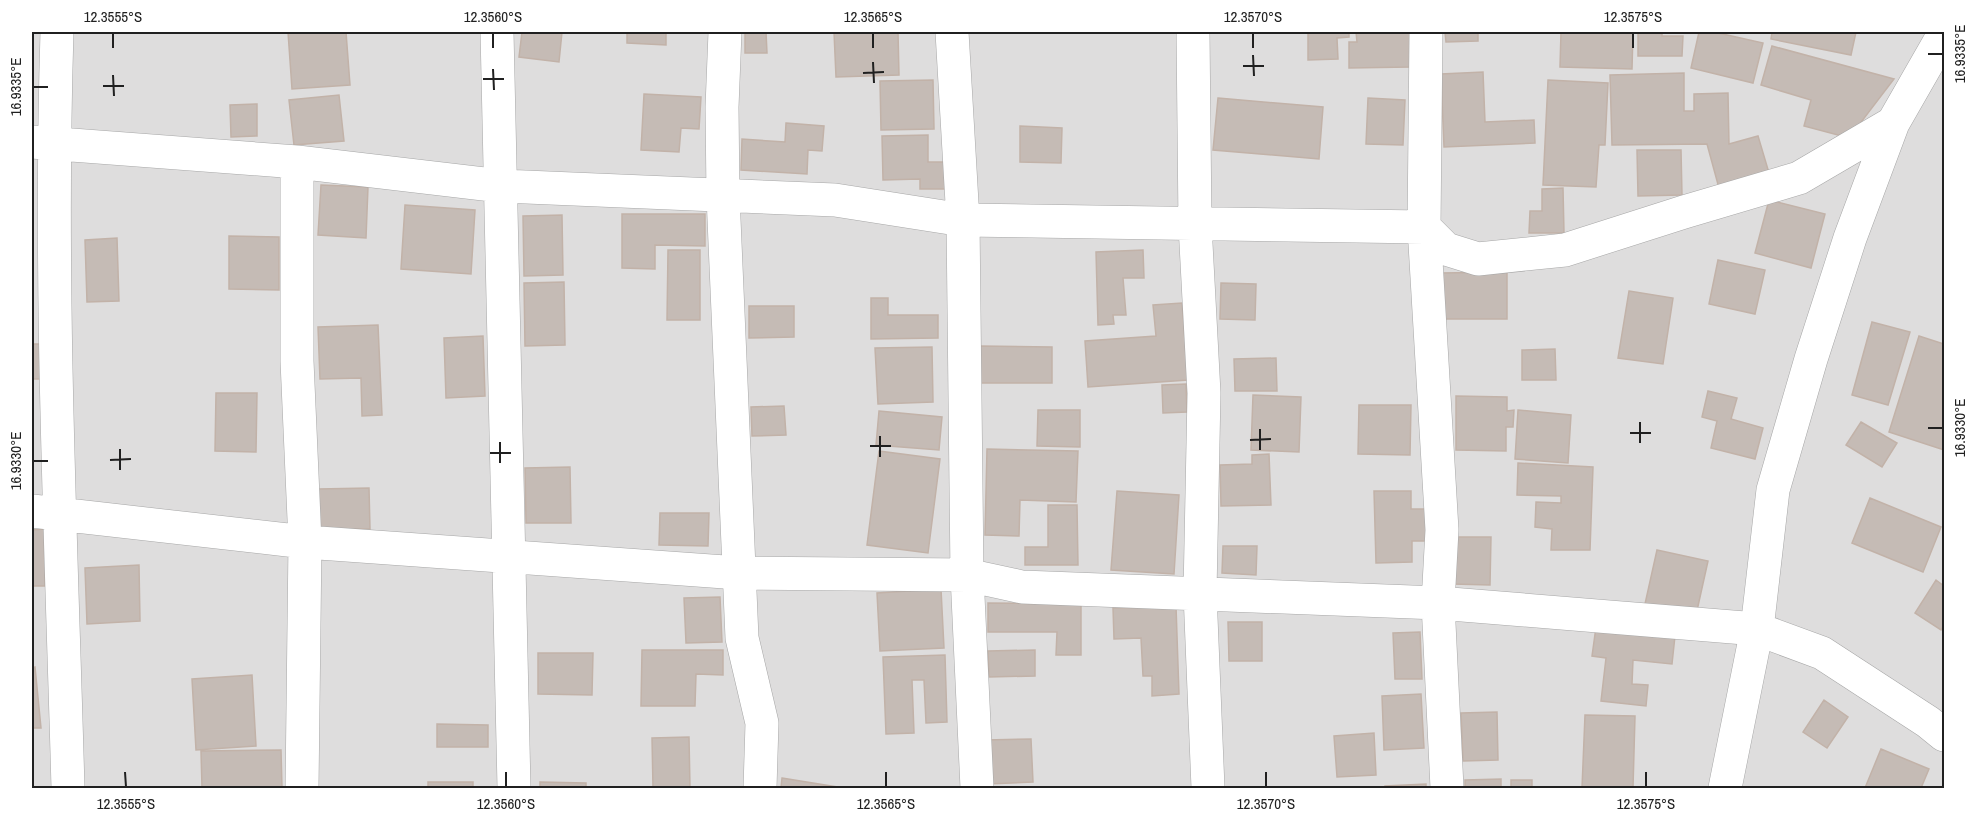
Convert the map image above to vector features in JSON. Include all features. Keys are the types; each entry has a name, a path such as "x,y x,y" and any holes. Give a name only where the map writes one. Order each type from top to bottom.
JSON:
{"street":[{"path":"57,32 43,142 45,512 68,789"},
{"path":"497,32 514,789"},
{"path":"725,32 722,106 723,196 742,638 762,723 760,789"},
{"path":"952,32 963,220 967,575 977,789"},
{"path":"1193,32 1195,225 1204,393 1200,593 1208,789"},
{"path":"1426,32 1424,227 1442,531 1438,603 1448,789"},
{"path":"1725,789 1757,629 1773,490 1814,348 1850,238 1893,123 1944,34"},
{"path":"43,142 297,162 501,186 836,200 963,220 1424,227 1446,249 1478,259 1565,250 1799,178 1893,123"},
{"path":"297,162 297,361 305,542 302,789"},
{"path":"45,512 305,542 739,573 967,575 1022,587 1438,603 1757,629 1822,653 1928,722 1944,735"}],"shaded area":[{"path":"32,32 1944,32 1944,788 32,788"}],"building":[{"path":"288,32 346,32 350,85 292,89"},
{"path":"522,32 562,32 559,62 519,57"},
{"path":"627,32 666,32 666,45 627,43"},
{"path":"745,32 766,32 767,53 745,53"},
{"path":"834,32 898,32 899,75 836,77"},
{"path":"1308,32 1349,32 1349,37 1337,38 1338,59 1308,60"},
{"path":"1356,32 1410,32 1410,67 1349,68 1349,42 1357,42"},
{"path":"1445,32 1478,32 1478,41 1446,42"},
{"path":"1561,32 1633,32 1632,69 1560,67"},
{"path":"1638,32 1662,32 1662,36 1683,36 1682,56 1638,56"},
{"path":"1699,32 1714,32 1763,43 1753,83 1691,68"},
{"path":"1772,32 1856,32 1851,55 1771,39"},
{"path":"1772,46 1894,79 1849,138 1804,126 1811,100 1761,85"},
{"path":"1483,72 1485,122 1534,120 1535,143 1444,147 1441,74"},
{"path":"1684,73 1684,111 1694,111 1694,94 1728,93 1729,144 1758,136 1769,173 1719,188 1707,144 1612,145 1610,75"},
{"path":"933,80 934,129 881,130 880,81"},
{"path":"1548,80 1608,83 1605,145 1599,145 1596,187 1543,185"},
{"path":"644,94 701,97 699,129 681,128 679,152 641,150"},
{"path":"339,95 344,141 294,145 289,100"},
{"path":"1218,98 1323,107 1319,159 1213,150"},
{"path":"1368,98 1405,100 1403,145 1366,144"},
{"path":"257,104 257,136 231,137 230,105"},
{"path":"786,123 824,126 822,151 808,150 807,174 741,170 742,139 785,142"},
{"path":"1020,126 1062,128 1061,163 1020,162"},
{"path":"928,135 928,162 949,162 949,189 920,189 920,179 883,180 882,136"},
{"path":"1637,150 1681,150 1682,195 1638,196"},
{"path":"321,185 368,187 366,238 318,235"},
{"path":"1563,188 1564,233 1529,233 1530,211 1542,211 1542,189"},
{"path":"1769,200 1825,214 1811,268 1755,253"},
{"path":"405,205 475,210 471,274 401,269"},
{"path":"622,214 705,214 705,246 655,245 655,269 622,268"},
{"path":"562,215 563,275 524,276 523,216"},
{"path":"229,236 279,237 279,290 229,289"},
{"path":"117,238 119,301 87,302 85,240"},
{"path":"668,250 700,250 700,320 667,320"},
{"path":"1143,250 1144,278 1123,278 1126,315 1113,315 1114,324 1098,325 1096,252"},
{"path":"1718,260 1765,270 1755,314 1709,304"},
{"path":"1507,272 1507,319 1441,319 1440,273"},
{"path":"564,282 565,345 525,346 524,283"},
{"path":"1221,283 1256,284 1255,320 1220,319"},
{"path":"1629,291 1673,298 1663,364 1618,358"},
{"path":"871,298 888,298 888,315 938,315 938,338 871,339"},
{"path":"1182,303 1188,380 1088,387 1085,341 1156,336 1153,305"},
{"path":"749,306 794,306 794,337 749,338"},
{"path":"1872,322 1910,332 1888,405 1852,395"},
{"path":"378,325 382,415 362,416 361,378 320,379 318,327"},
{"path":"483,336 485,396 446,398 444,338"},
{"path":"1919,336 1944,344 1944,450 1889,432"},
{"path":"32,344 40,344 41,379 32,379"},
{"path":"980,346 1052,347 1052,383 981,383"},
{"path":"932,347 933,402 878,404 875,348"},
{"path":"1555,349 1556,380 1522,380 1522,350"},
{"path":"1276,358 1277,391 1235,391 1234,359"},
{"path":"1186,384 1187,412 1163,413 1162,385"},
{"path":"1708,391 1737,398 1731,419 1763,428 1755,459 1711,448 1717,421 1702,417"},
{"path":"216,393 257,393 256,452 215,451"},
{"path":"1253,395 1301,397 1299,452 1251,450"},
{"path":"1456,396 1507,397 1507,411 1514,410 1513,427 1506,427 1506,451 1456,450"},
{"path":"1359,405 1411,405 1410,455 1358,454"},
{"path":"784,406 786,435 752,436 751,407"},
{"path":"1038,410 1080,410 1080,447 1037,446"},
{"path":"1518,410 1571,415 1568,463 1515,459"},
{"path":"879,411 942,417 939,450 876,445"},
{"path":"1861,422 1897,443 1882,467 1846,445"},
{"path":"987,449 1078,451 1076,502 1020,500 1019,536 985,535"},
{"path":"879,451 940,459 928,553 867,545"},
{"path":"1269,454 1271,505 1221,506 1220,465 1252,464 1252,455"},
{"path":"1518,463 1593,467 1590,550 1551,550 1552,529 1535,527 1536,502 1561,503 1561,496 1517,495"},
{"path":"570,467 571,523 526,523 525,468"},
{"path":"369,488 370,529 319,529 318,489"},
{"path":"1117,491 1179,495 1174,574 1111,570"},
{"path":"1374,491 1411,491 1411,509 1429,509 1430,541 1412,541 1412,562 1376,563"},
{"path":"1870,498 1941,527 1923,572 1852,543"},
{"path":"1048,505 1077,505 1078,565 1025,565 1025,547 1048,547"},
{"path":"660,513 709,513 708,546 659,545"},
{"path":"44,529 45,586 32,586 32,530"},
{"path":"1452,537 1491,537 1490,585 1452,584"},
{"path":"1223,546 1257,546 1256,575 1222,573"},
{"path":"1657,550 1708,561 1696,615 1645,604"},
{"path":"139,565 140,621 87,624 85,568"},
{"path":"1936,580 1944,586 1944,625 1941,630 1915,613"},
{"path":"941,589 944,648 880,651 877,593"},
{"path":"720,597 722,642 686,643 684,598"},
{"path":"988,603 1081,604 1081,655 1056,655 1057,632 988,632"},
{"path":"1176,606 1179,694 1152,696 1152,676 1143,676 1141,638 1114,639 1113,608"},
{"path":"1228,622 1262,622 1262,661 1229,661"},
{"path":"1596,627 1675,636 1672,664 1633,660 1632,684 1648,685 1646,706 1601,701 1606,658 1592,656"},
{"path":"1420,632 1422,679 1395,679 1393,633"},
{"path":"642,650 723,650 723,675 696,674 695,706 641,706"},
{"path":"1035,650 1035,676 989,677 988,651"},
{"path":"538,653 593,653 592,695 538,694"},
{"path":"945,655 947,722 926,723 924,680 912,680 914,733 886,734 883,657"},
{"path":"35,667 41,728 32,728 32,668"},
{"path":"252,675 256,746 196,750 192,679"},
{"path":"1421,694 1424,748 1384,750 1382,696"},
{"path":"1824,700 1848,717 1827,748 1803,732"},
{"path":"1497,712 1498,760 1463,761 1461,713"},
{"path":"1585,715 1635,716 1633,788 1582,788"},
{"path":"437,724 488,725 488,747 437,747"},
{"path":"1374,733 1376,775 1337,777 1334,736"},
{"path":"689,737 690,788 653,788 652,738"},
{"path":"1031,739 1033,782 987,784 986,740"},
{"path":"1881,749 1929,769 1921,788 1865,788"},
{"path":"281,750 282,788 202,788 201,751"},
{"path":"782,778 837,787 837,788 781,788"},
{"path":"1501,779 1501,788 1465,788 1465,780"},
{"path":"1511,780 1532,780 1532,788 1511,788"},
{"path":"428,782 473,782 473,788 428,788"},
{"path":"540,782 586,783 586,788 540,788"},
{"path":"1426,784 1426,788 1385,788 1385,786"}]}
